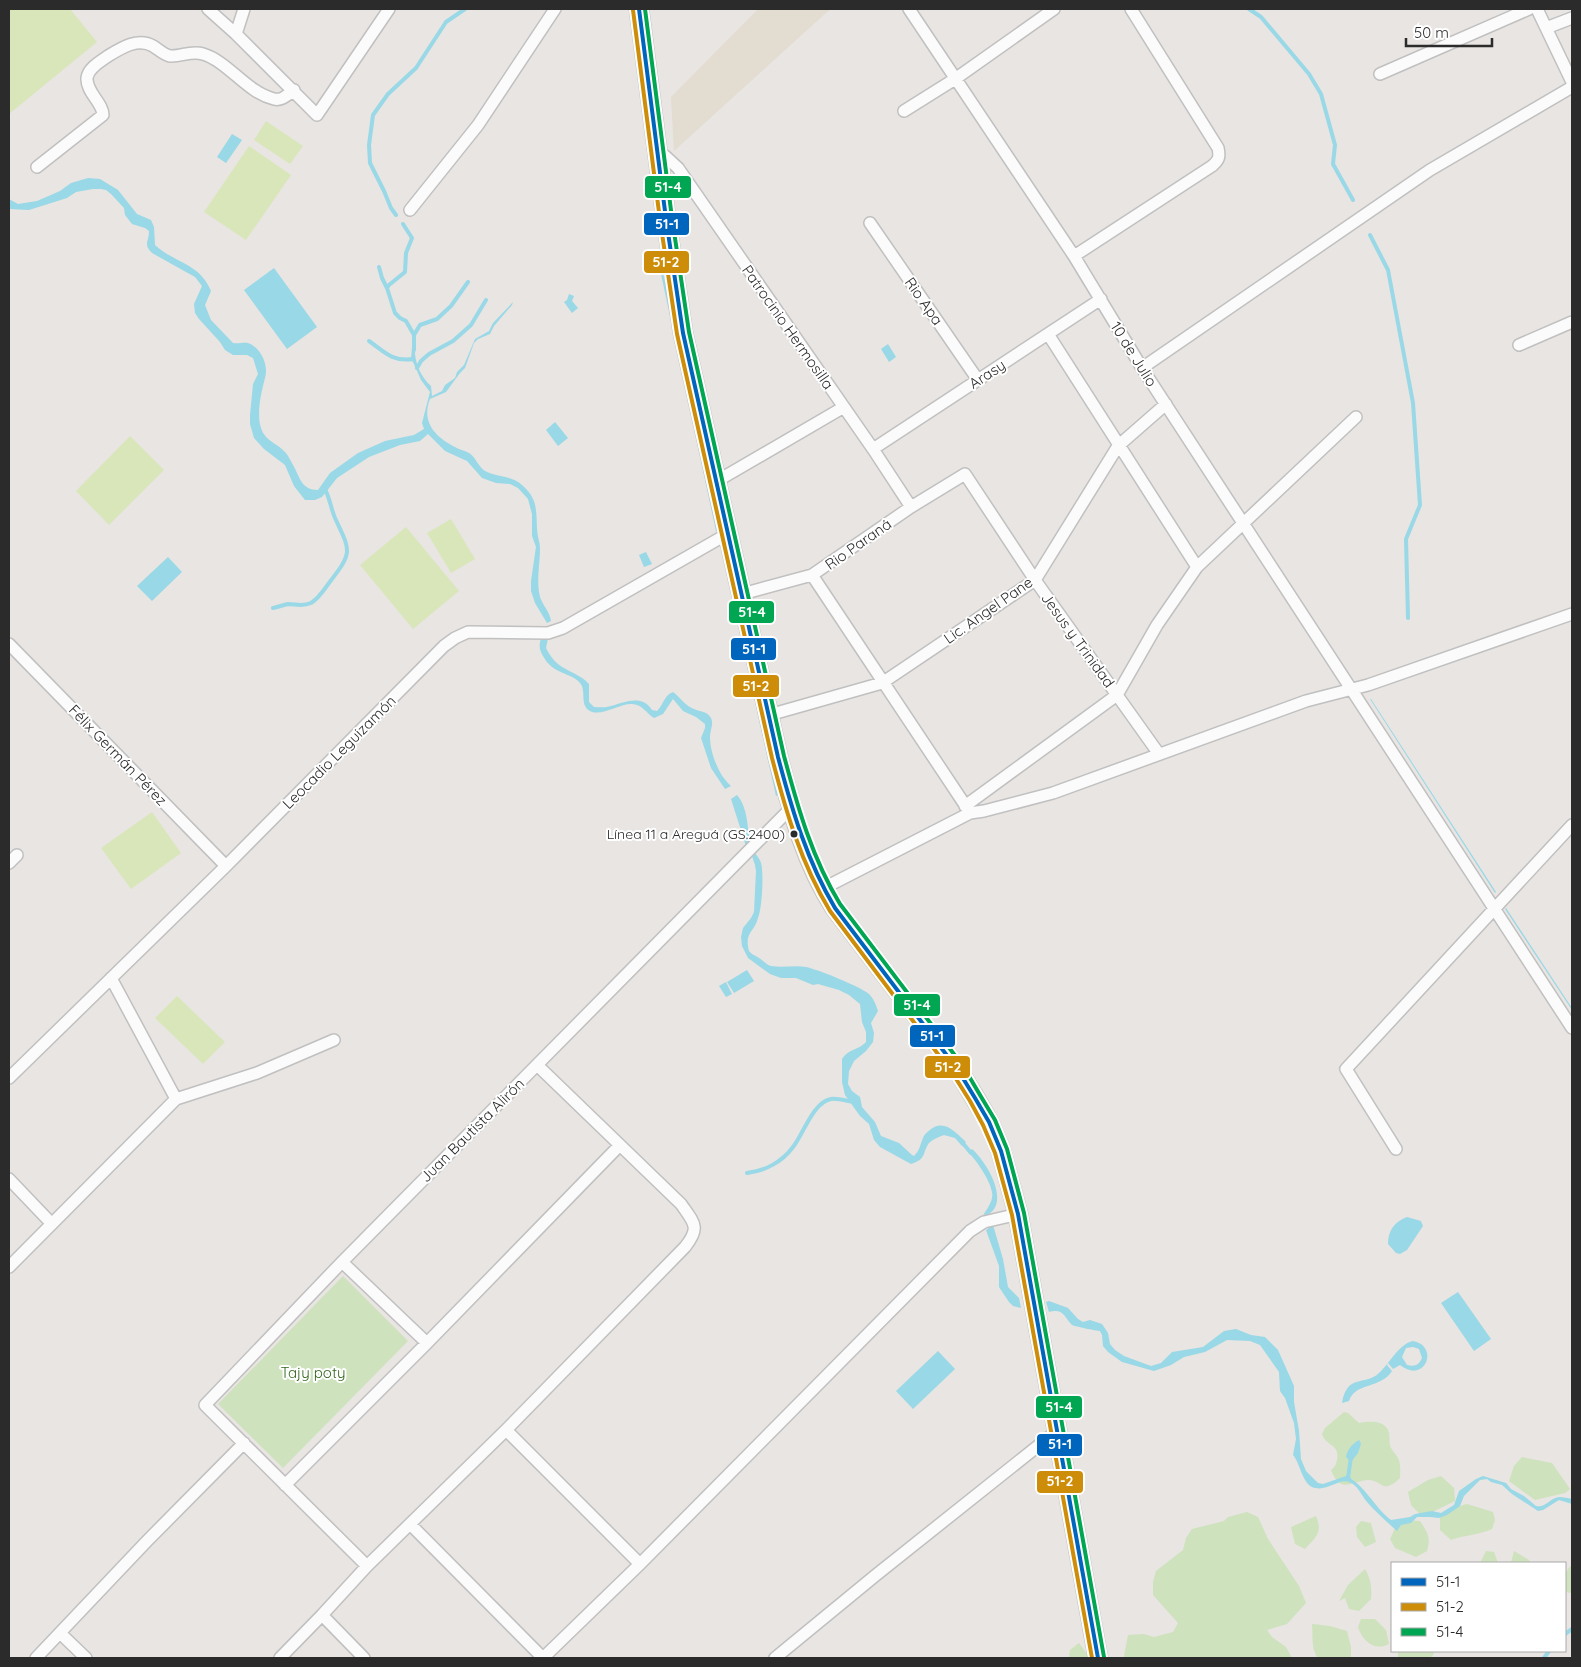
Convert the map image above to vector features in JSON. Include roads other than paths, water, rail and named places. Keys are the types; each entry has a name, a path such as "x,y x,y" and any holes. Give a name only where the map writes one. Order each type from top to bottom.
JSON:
{"main road":[{"path":"639,9 683,332 791,808 822,889 958,1070 989,1122 1001,1152 1018,1214 1098,1658"}],"street":[{"path":"208,9 294,90 317,115 390,9"},
{"path":"236,34 244,9"},
{"path":"410,210 478,125 555,9"},
{"name":"10 de Julio","path":"909,9 1074,256 1142,368 1572,1028"},
{"path":"904,110 954,79 1054,9"},
{"path":"1074,256 1212,166 1218,161 1220,155 1218,148 1131,9"},
{"path":"1380,74 1529,9"},
{"path":"1537,9 1572,82"},
{"path":"1546,28 1572,18"},
{"path":"38,167 103,116 103,111 89,86 88,74 94,66 107,57 124,47 136,43 149,44 170,56 200,53 207,56 255,91 272,98 281,99 294,90"},
{"path":"1142,368 1430,170 1572,87"},
{"name":"Patrocinio Hermosilla","path":"658,153 665,156 678,168 873,449 911,507"},
{"name":"Rio Apa","path":"870,223 978,380"},
{"name":"Arasy","path":"873,449 1101,299"},
{"path":"1519,345 1572,322"},
{"path":"1048,334 1118,446 1197,566"},
{"name":"Lic. Angel Pane","path":"769,715 882,683 1035,580 1118,446 1166,404"},
{"path":"718,480 844,407"},
{"path":"822,889 968,809 1117,695 1157,625 1197,566 1356,417"},
{"name":"Jesus y Trinidad","path":"965,474 1035,580 1159,754"},
{"name":"Rio Paraná","path":"742,594 812,575 911,507 965,474"},
{"name":"Leocadio Leguizamón","path":"9,1078 226,866 444,646 468,632 548,633 563,628 729,533"},
{"path":"812,575 882,683 968,809 984,811 1053,793 1306,701 1368,685 1572,614"},
{"name":"Félix Germán Pérez","path":"9,644 226,866"},
{"name":"Juan Bautista Alirón","path":"244,1443 205,1405 342,1262 791,808"},
{"path":"1396,1149 1346,1069 1572,825"},
{"path":"111,978 176,1099"},
{"path":"9,1268 176,1099 257,1074 334,1040"},
{"path":"280,1658 367,1566 506,1430 685,1247 693,1236 695,1231 691,1219 681,1204 619,1146 537,1064"},
{"path":"285,1484 427,1343 619,1146"},
{"path":"9,1179 52,1224"},
{"path":"410,1524 543,1658 640,1564 970,1231 989,1220 1018,1214"},
{"path":"342,1262 427,1343"},
{"path":"506,1430 640,1564"},
{"path":"775,1658 876,1574 1058,1430"},
{"path":"36,1658 147,1541 244,1443 367,1566"},
{"path":"322,1615 364,1658"},
{"path":"60,1634 86,1658"}],"water":[{"path":"232,134 242,140 226,163 217,157"},
{"path":"88,178 100,179 118,190 137,214 151,220 154,227 155,245 193,269 206,282 211,291 205,305 211,320 233,343 248,343 259,351 266,367 259,407 261,428 268,439 286,453 304,485 308,488 318,490 330,473 358,453 385,441 414,435 424,429 422,423 430,392 421,380 411,359 412,347 415,348 419,369 431,386 432,396 442,391 445,385 455,378 457,372 464,365 475,339 489,331 493,323 513,302 490,334 478,339 474,343 465,368 446,392 430,399 427,415 432,428 441,439 469,453 487,472 518,482 531,495 535,505 540,546 539,591 551,621 547,623 535,603 531,591 536,547 532,536 532,514 528,499 518,488 510,484 496,483 482,478 467,461 445,451 428,434 420,441 400,445 369,457 337,478 322,497 315,500 305,500 294,486 285,465 264,449 254,438 250,424 250,415 253,384 258,374 253,358 247,355 233,355 225,350 199,319 195,313 194,304 202,286 195,277 149,250 147,245 149,231 132,224 125,215 124,208 111,194 101,189 76,192 67,198 29,210 9,209 9,199 18,204 37,201 60,191 71,183"},
{"path":"274,268 317,327 287,349 244,290"},
{"path":"663,273 719,530 716,531 661,274"},
{"path":"569,294 574,296 572,301 578,308 572,313 564,302"},
{"path":"888,344 896,357 889,362 881,349"},
{"path":"555,422 568,438 558,446 546,430"},
{"path":"721,548 778,795 776,796"},
{"path":"646,552 652,564 644,567 639,555"},
{"path":"168,557 182,572 152,601 137,586"},
{"path":"541,638 548,638 546,648 556,662 589,684 589,702 594,707 607,707 627,701 638,701 657,711 670,693 673,692 688,706 708,714 712,720 710,743 713,757 719,770 731,786 725,789 711,768 701,738 705,724 683,711 673,699 663,714 654,718 635,704 627,704 600,712 590,711 585,705 580,683 552,667 547,662 540,649"},
{"path":"1370,699 1496,892 1495,893"},
{"path":"737,795 741,800 746,817 750,841 746,846 731,799"},
{"path":"755,853 761,863 762,891 761,907 748,940 749,951 766,964 780,967 802,966 812,968 869,994 874,1000 878,1011 871,1023 874,1033 873,1042 854,1061 849,1071 848,1084 852,1091 860,1097 862,1107 875,1122 881,1136 899,1143 914,1156 918,1152 923,1138 936,1126 946,1126 954,1131 966,1142 962,1146 955,1138 944,1135 929,1143 922,1158 911,1164 880,1147 874,1140 869,1124 860,1116 845,1095 842,1082 842,1059 847,1053 866,1042 866,1032 862,1022 860,1004 839,990 818,984 813,985 796,978 781,978 770,974 748,958 742,946 743,928 754,912 756,871 752,856"},
{"path":"1505,909 1572,1008 1572,1010"},
{"path":"747,970 754,981 734,993 727,982"},
{"path":"726,982 732,994 726,997 719,986"},
{"path":"972,1149 991,1174 997,1195 996,1205 991,1212 982,1217 991,1202 992,1192 983,1171 968,1152"},
{"path":"1407,1217 1421,1221 1423,1226 1407,1250 1400,1254 1396,1253 1388,1244 1388,1239 1395,1224"},
{"path":"993,1225 1003,1259 1008,1287 1019,1298 1021,1308 1013,1306 999,1287 999,1266 986,1230"},
{"path":"1458,1292 1491,1339 1474,1351 1441,1303"},
{"path":"1049,1301 1068,1308 1083,1322 1090,1320 1102,1324 1108,1333 1110,1344 1115,1350 1124,1356 1151,1366 1161,1363 1172,1352 1203,1347 1224,1331 1236,1329 1251,1335 1265,1337 1278,1350 1294,1386 1294,1402 1301,1459 1306,1471 1318,1483 1323,1484 1346,1476 1353,1480 1391,1520 1432,1511 1441,1513 1454,1505 1459,1491 1483,1476 1506,1483 1511,1489 1524,1496 1536,1506 1543,1506 1559,1497 1572,1499 1572,1504 1559,1500 1538,1511 1502,1485 1487,1479 1480,1480 1464,1496 1460,1506 1447,1515 1439,1518 1417,1517 1411,1523 1401,1525 1397,1531 1370,1506 1352,1483 1345,1481 1317,1488 1309,1485 1303,1477 1293,1455 1296,1439 1294,1423 1285,1398 1280,1391 1279,1372 1260,1345 1250,1341 1227,1340 1205,1352 1184,1357 1171,1365 1154,1371 1122,1362 1103,1346 1100,1331 1073,1326 1061,1312 1049,1312 1046,1302"},
{"path":"1413,1341 1421,1344 1426,1350 1426,1362 1422,1368 1409,1370 1400,1365 1393,1369 1388,1363 1387,1365 1392,1371 1387,1377 1362,1388 1352,1395 1349,1401 1342,1403 1348,1387 1374,1377 1403,1346","holes":["1413,1347 1419,1349 1422,1358 1420,1362 1414,1366 1407,1365 1402,1357 1406,1348"]},
{"path":"938,1351 955,1369 913,1409 896,1391"},
{"path":"1359,1440 1361,1444 1358,1453 1351,1462 1346,1457 1347,1454 1351,1447"}],"waterway":[{"path":"396,215 370,163 369,145 373,115 388,94 416,68 446,22 465,9"},
{"path":"1249,9 1261,17 1309,74 1321,94 1335,145 1333,164 1353,200"},
{"path":"403,224 412,238 406,253 405,272 387,288 395,313 406,321 414,335 414,350"},
{"path":"1370,235 1388,270 1413,403 1420,505 1406,539 1408,618"},
{"path":"379,267 387,288"},
{"path":"414,335 420,325 437,319 451,306 468,282"},
{"path":"417,368 421,361 429,354 453,341 471,325 486,300"},
{"path":"369,341 394,358 413,359"},
{"path":"273,608 288,604 302,605 311,603 323,592 346,558 347,552 344,538 325,489"},
{"path":"747,1173 767,1168 784,1157 797,1142 814,1112 825,1101 839,1099 854,1102"},
{"path":"961,1141 971,1153"},
{"path":"1349,1479 1351,1457"},
{"path":"1566,1633 1572,1629"},
{"path":"1544,1658 1548,1652"}],"place":[{"name":"Línea 11 a Areguá (GS.2400)","path":"794,834"}],"park label":[{"name":"Tajy poty","path":"313,1372"}]}
